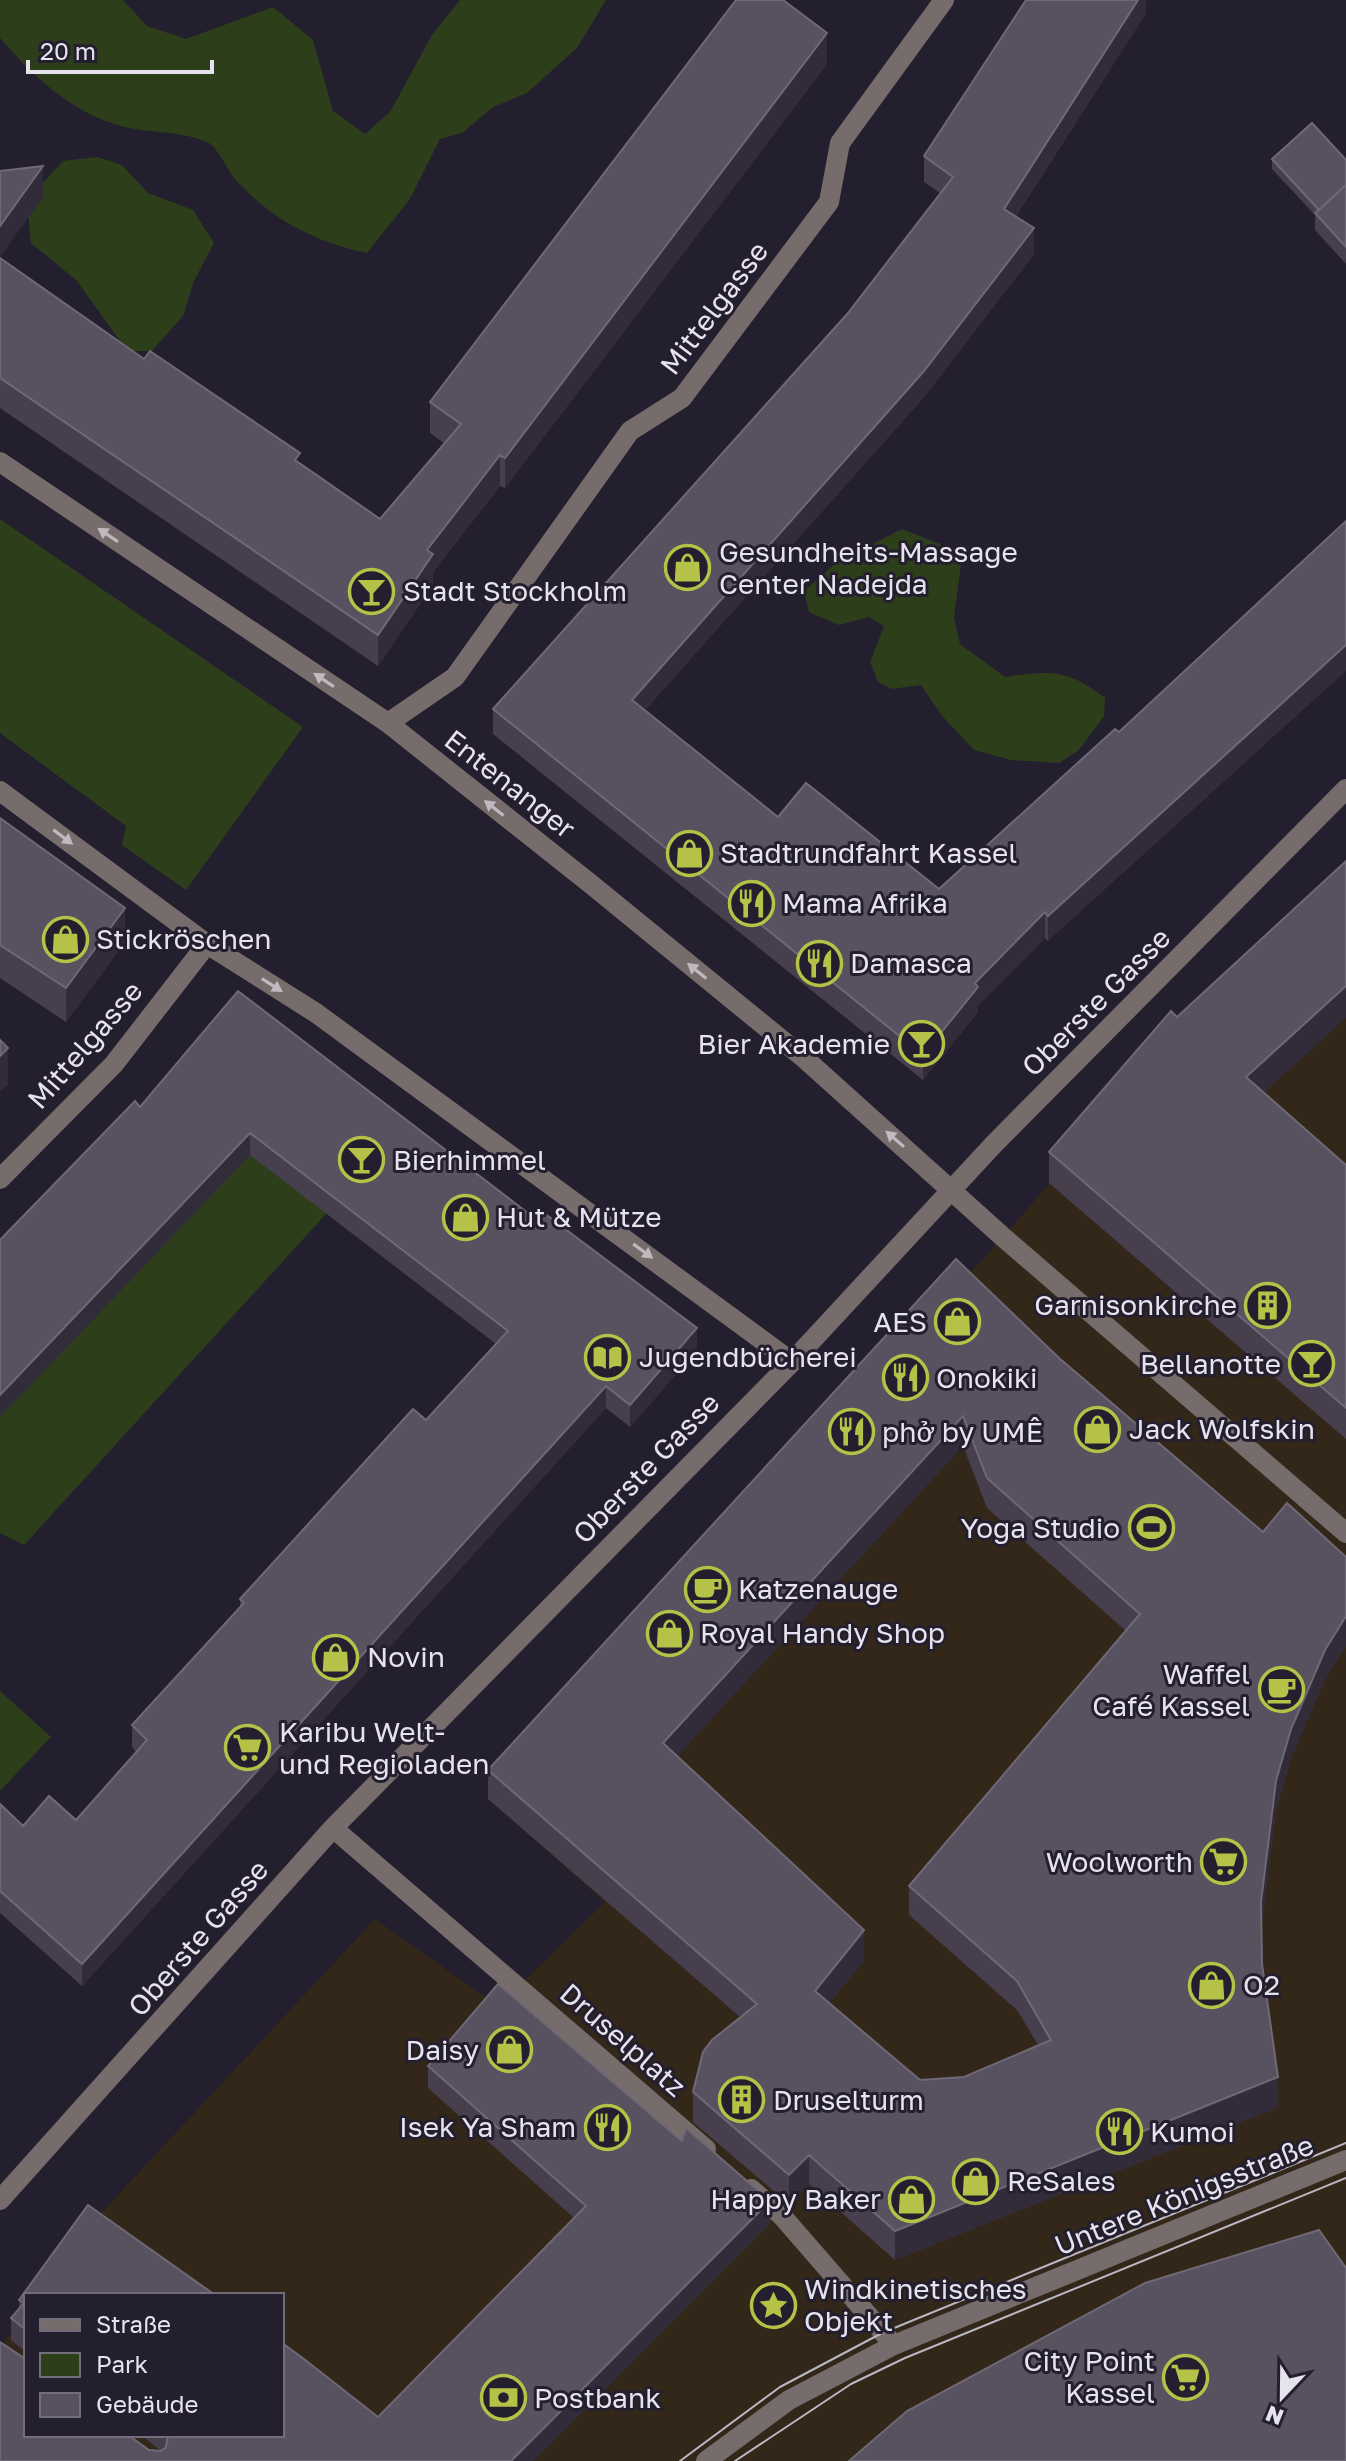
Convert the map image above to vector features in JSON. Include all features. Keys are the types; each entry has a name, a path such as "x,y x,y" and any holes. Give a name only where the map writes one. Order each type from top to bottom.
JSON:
{"street":[{"name":"Mittelgasse","path":"388,723 455,677 630,431 682,398 829,202 840,143 944,0"},
{"name":"Entenanger","path":"0,462 388,723 804,1058 952,1192 1346,1533"},
{"name":"Oberste Gasse","path":"0,2200 333,1828 792,1362 994,1144 1346,789"},
{"path":"0,791 207,944 316,1013 792,1362"},
{"name":"Mittelgasse","path":"0,1179 114,1064 207,944"},
{"name":"Druselplatz","path":"333,1828 782,2216 894,2345"},
{"name":"Untere Königsstraße","path":"706,2461 789,2400 894,2345 1116,2251 1346,2160"}],"shaded area":[{"path":"1346,891 1346,2461 0,2461 0,2348 24,2315 24,2437 284,2437 284,2293 39,2293 88,2227 375,1919 498,2006 605,1902 488,1799 1003,1237 1171,1042"}],"green space":[{"path":"0,0 123,0 147,26 186,39 273,7 313,40 333,111 365,134 390,112 432,35 460,0 606,0 577,48 527,93 493,107 462,133 440,139 410,199 367,253 312,236 264,207 236,180 207,142 115,124 60,96 0,38"},
{"path":"97,157 122,165 148,193 193,210 214,243 194,281 183,316 152,351 127,351 77,281 31,243 27,200 63,161"},
{"path":"0,519 303,727 186,890 122,845 126,826 0,733"},
{"path":"902,529 940,544 961,564 954,618 960,644 1005,677 1058,674 1092,688 1105,698 1104,716 1079,750 1059,763 1011,760 974,750 942,716 921,685 892,689 878,682 870,662 884,626 869,617 839,625 809,612 804,591 837,562"},
{"path":"244,1131 327,1213 24,1545 0,1533 0,1417 209,1198"},
{"path":"0,1691 51,1737 0,1791"}],"building":[{"path":"736,0 783,0 827,33 505,458 500,455 427,550 433,554 378,635 0,378 0,258 144,359 150,351 300,453 295,460 380,519 461,424 430,402"},
{"path":"1026,0 1138,0 1004,209 1034,228 924,371 632,700 778,817 806,783 939,889 1115,729 1119,732 1346,521 1346,645 1048,916 1045,912 975,983 978,987 923,1055 493,709 848,313 953,177 924,156"},
{"path":"1312,123 1346,160 1346,185 1319,210 1272,159"},
{"path":"43,166 0,226 0,171"},
{"path":"1346,185 1346,247 1315,213"},
{"path":"0,818 125,908 66,988 0,945"},
{"name":"Garnisonkirche","path":"1346,861 1346,986 1246,1077 1346,1165 1346,1408 1049,1152 1171,1011 1177,1017"},
{"path":"238,991 537,1220 544,1213 697,1328 630,1405 606,1386 82,1964 0,1891 0,1804 23,1826 49,1796 76,1820 147,1740 132,1725 244,1603 240,1599 413,1409 426,1420 508,1331 250,1133 0,1395 0,1240 135,1101 140,1107"},
{"path":"0,1040 8,1048 0,1056"},
{"path":"956,1259 1059,1358 1263,1532 1287,1503 1346,1557 1346,1616 1325,1650 1291,1729 1276,1781 1261,1902 1262,1964 1278,2077 895,2231 809,2155 789,2175 693,2092 703,2052 712,2040 757,2004 488,1770","holes":["963,1416 987,1478 1140,1614 909,1886 1017,1981 1051,2040 964,2077 920,2080 815,1991 864,1930 663,1743"]},
{"path":"498,1984 682,2141 686,2128 770,2201 511,2461 0,2461 0,2342 24,2358 24,2437 131,2437 149,2450 161,2451 166,2447 168,2437 284,2437 284,2344 378,2417 586,2206 428,2066"},
{"path":"88,2205 212,2293 24,2293"},
{"name":"City Point Kassel","path":"1319,2230 1346,2268 1346,2461 849,2461 907,2411 1145,2283"},
{"path":"24,2303 24,2328 11,2318"}],"tram line":[{"path":"680,2461 780,2387 882,2333 1346,2143"},
{"path":"735,2461 851,2384 905,2358 1346,2178"}],"place":[{"name":"Gesundheits-Massage Center Nadejda","path":"688,568"},
{"name":"Stadt Stockholm","path":"372,591"},
{"name":"Stadtrundfahrt Kassel","path":"689,853"},
{"name":"Mama Afrika","path":"751,903"},
{"name":"Stickröschen","path":"65,939"},
{"name":"Damasca","path":"819,963"},
{"name":"Bier Akademie","path":"921,1044"},
{"name":"Bierhimmel","path":"362,1160"},
{"name":"Hut & Mütze","path":"465,1217"},
{"name":"Garnisonkirche","path":"1268,1305"},
{"name":"AES","path":"958,1322"},
{"name":"Jugendbücherei","path":"608,1357"},
{"name":"Bellanotte","path":"1312,1364"},
{"name":"Onokiki","path":"905,1378"},
{"name":"Jack Wolfskin","path":"1098,1429"},
{"name":"phở by UMÊ","path":"851,1432"},
{"name":"Yoga Studio","path":"1151,1528"},
{"name":"Katzenauge","path":"707,1589"},
{"name":"Royal Handy Shop","path":"669,1633"},
{"name":"Novin","path":"336,1657"},
{"name":"Waffel Café Kassel","path":"1281,1690"},
{"name":"Karibu Welt- und Regioladen","path":"248,1748"},
{"name":"Woolworth","path":"1224,1862"},
{"name":"O2","path":"1212,1985"},
{"name":"Daisy","path":"510,2050"},
{"name":"Druselturm","path":"742,2100"},
{"name":"Isek Ya Sham","path":"607,2127"},
{"name":"Kumoi","path":"1119,2132"},
{"name":"ReSales","path":"976,2181"},
{"name":"Happy Baker","path":"912,2199"},
{"name":"Windkinetisches Objekt","path":"773,2305"},
{"name":"City Point Kassel","path":"1186,2377"},
{"name":"Postbank","path":"503,2398"}]}
